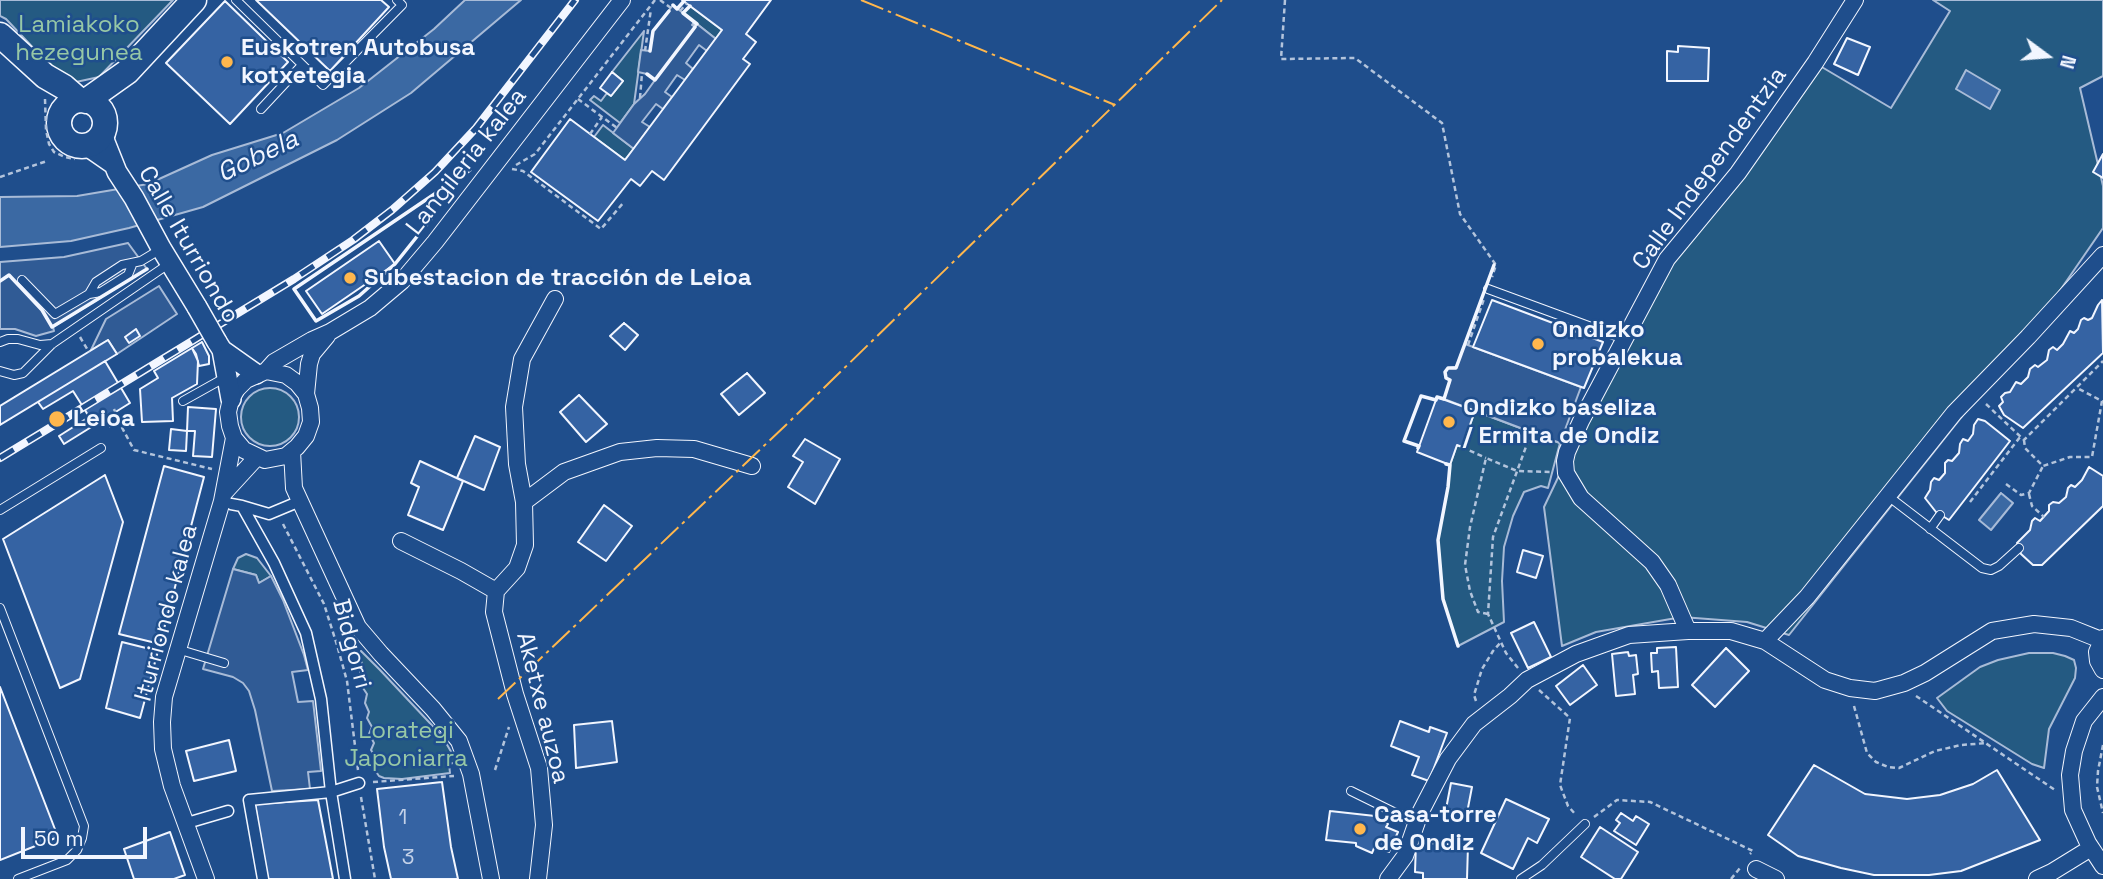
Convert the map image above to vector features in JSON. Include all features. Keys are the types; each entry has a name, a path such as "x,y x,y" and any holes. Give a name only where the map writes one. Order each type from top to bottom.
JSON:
{"main road":[{"path":"127,72 68,108 59,126 65,139 71,144 90,139 127,72 194,0"},
{"path":"0,35 45,76 64,87 68,108"},
{"path":"68,108 99,108 90,139"}],"street":[{"name":"Langileria kalea","path":"261,372 370,308 402,281 622,0"},
{"name":"Calle Independentzia","path":"1569,477 1565,461 1567,452 1667,259 1738,173 1815,63 1855,0"},
{"name":"Calle Iturriondo","path":"90,139 125,182 219,346 231,399"},
{"path":"1765,641 1807,597 1954,413 2103,255"},
{"path":"401,541 461,570 496,591 517,568 525,545 524,502 517,464 514,407 522,359 555,299"},
{"name":"Langileria kalea","path":"306,394 312,354 330,332"},
{"name":"Calle Iturriondo","path":"219,346 261,372"},
{"path":"261,372 286,375 306,394 310,422 306,436 286,456 265,460 244,450 234,438 228,412 237,388 246,380 261,372"},
{"name":"Iturriondo kalea","path":"206,879 172,786 163,749 164,697 227,498 234,438"},
{"path":"524,502 564,472 620,452 656,448 694,449 752,466"},
{"path":"292,451 293,496 358,626 459,741 471,774 491,879"},
{"path":"257,457 227,498 269,514 293,496"},
{"path":"1569,477 1581,498 1652,562 1668,585 1688,631"},
{"path":"243,506 274,563 306,633 321,699 331,792 345,879"},
{"name":"Aketxe auzoa","path":"496,591 494,612 517,700 539,768 544,825 538,879"},
{"path":"1388,879 1405,856 1420,813 1448,759 1474,723 1527,680 1576,654 1629,635 1731,631 1765,641 1825,680 1850,688 1875,691 1898,685 1925,673 1992,631 2034,624 2071,628 2102,639 2097,652 2103,670"},
{"path":"2037,879 2099,857 2073,810 2070,775 2074,751 2084,721 2103,697"},
{"path":"263,879 249,800 331,792 359,783"},
{"path":"187,823 228,811"},
{"path":"1756,869 1776,879"}],"lane":[{"path":"236,0 323,85 402,5 397,0"},
{"path":"261,109 302,65"},
{"path":"22,280 55,314 89,294 96,282 122,265 166,256"},
{"path":"0,372 14,375 23,373 52,344 166,256"},
{"path":"1488,289 1624,339"},
{"path":"0,342 18,339 40,345 52,344"},
{"path":"183,401 226,377"},
{"path":"0,510 101,448"},
{"path":"1888,496 1982,568 1991,570 1999,566 2019,548"},
{"path":"1930,529 1940,515"},
{"path":"0,608 84,826 77,850 67,860 18,879"},
{"path":"177,649 224,663"},
{"path":"1351,792 1416,823"},
{"path":"1521,879 1542,865 1584,824"}],"path":[{"path":"624,202 601,229 523,171 508,169 535,154 655,0"},
{"path":"660,0 671,8"},
{"path":"1286,0 1281,60 1355,58 1442,123 1460,214 1496,265 1468,345"},
{"path":"680,11 687,3"},
{"path":"645,51 651,5"},
{"path":"640,98 642,73"},
{"path":"578,99 617,128"},
{"path":"68,108 49,144 54,152 90,139"},
{"path":"590,134 602,117"},
{"path":"0,177 47,162"},
{"path":"1970,502 2022,439 2103,361"},
{"path":"2044,517 2032,506 2029,493 2043,466 2070,457 2092,457 2103,401 2076,388"},
{"path":"1975,392 2022,439 2025,447 2043,466"},
{"path":"114,409 134,450 214,470"},
{"path":"109,427 119,422"},
{"path":"1531,433 1493,537 1488,614 1506,653 1527,680 1570,718 1560,785 1568,806 1584,824 1616,800 1650,802 1752,851 1731,879"},
{"path":"1462,447 1517,471 1569,477"},
{"path":"1486,458 1470,527 1465,565 1478,612 1488,614"},
{"path":"2006,484 2021,495 2029,493"},
{"name":"Bidgorri","path":"276,511 324,604 347,681 374,879"},
{"path":"1480,719 1474,695 1482,669 1501,642"},
{"path":"1898,685 2073,801"},
{"path":"1850,688 1867,753 1876,762 1888,767 1899,768 1935,751 1987,743"},
{"path":"495,770 517,700"},
{"path":"2103,745 2097,787 2103,813"},
{"path":"359,783 456,776"}],"green space":[{"name":"Lamiakoko hezegunea","path":"0,0 173,0 99,77 76,82 55,71 6,19 0,16"},
{"path":"1933,0 2103,0 2103,76 2080,88 2103,186 2103,228 2028,337 1789,635 1747,622 1682,617 1596,632 1562,646 1544,507 1624,339 1667,259 1815,63 1891,108 1950,11"},
{"path":"690,6 722,30 716,39 683,13"},
{"path":"644,31 634,104 620,123 590,100 594,96 601,101 607,93 611,96 623,81 612,72"},
{"path":"603,125 634,149 625,160 594,137"},
{"path":"264,388 276,388 291,396 299,411 299,423 291,438 276,446 264,446 249,438 241,423 241,411 249,396"},
{"path":"1475,411 1560,443 1548,488 1541,486 1524,492 1513,516 1504,547 1504,622 1458,646 1443,599 1438,540 1450,465 1457,445 1462,447"},
{"path":"246,554 257,558 271,576 259,583 256,575 233,569 238,558"},
{"name":"Lorategi Japoniarra","path":"361,651 442,736 457,762 449,764 450,773 402,779 379,776 372,766 376,758 371,750 374,743 369,734 372,727 367,718 367,694 363,688 365,680 360,672 363,666 359,656"},
{"path":"2029,653 2065,656 2074,660 2076,668 2075,678 2049,729 2044,768 2032,764 1947,711 1937,698 1980,667"}],"shaded area":[{"path":"673,5 694,22 692,25 695,27 697,24 716,39 707,51 699,45 686,63 693,69 685,80 677,75 665,92 672,97 663,109 656,104 642,122 650,127 634,149 613,133 655,80 638,72 641,50 650,51 653,31"},
{"path":"128,243 147,269 53,327 54,331 36,336 15,329 0,329 0,262 64,257"},
{"path":"159,286 177,314 117,354 108,340 91,350 106,319"},
{"path":"1465,344 1581,387 1560,443 1444,399 1450,381 1445,372 1448,368 1456,367"},
{"path":"233,569 256,575 259,583 271,576 304,655 308,670 292,672 298,702 313,701 321,771 308,772 310,789 272,791 249,691 233,677 203,669"}],"water":[{"name":"Gobela","path":"465,0 521,0 411,93 337,140 203,207 71,241 0,247 0,197 77,196 148,184 212,155 283,133 359,88 434,29"},
{"path":"1966,70 2000,90 1990,109 1956,89"},
{"path":"2001,493 2013,503 1991,530 1979,520"}],"building":[{"name":"Euskotren Autobusa kotxetegia","path":"256,0 381,0 389,7 330,71"},
{"path":"682,0 771,0 746,34 756,42 743,59 750,64 664,180 652,171 640,186 631,179 598,221 531,172 570,119 625,160 722,30"},
{"name":"Euskotren Autobusa kotxetegia","path":"225,1 288,62 230,124 166,63"},
{"path":"1847,38 1870,47 1858,75 1834,64"},
{"path":"1678,46 1709,48 1708,81 1667,81 1667,51 1678,52"},
{"path":"612,72 623,81 611,96 600,88"},
{"path":"2103,154 2103,178 2093,172"},
{"name":"Subestacion de tracción de Leioa","path":"379,241 395,264 322,314 306,291"},
{"name":"Ondizko probalekua","path":"1492,300 1603,342 1584,388 1473,347"},
{"path":"2102,300 2103,353 2023,428 2004,415 1999,406 2003,402 2001,397 2010,392 2016,382 2021,384 2028,377 2030,369 2047,360 2049,350 2053,347 2057,350 2070,331 2074,333 2078,329 2081,320 2092,318"},
{"path":"624,323 638,335 625,350 610,336"},
{"path":"136,329 140,336 129,343 125,337"},
{"path":"108,340 117,354 0,425 0,406"},
{"path":"202,342 209,356 209,364 199,366 192,348"},
{"path":"192,348 198,361 197,384 172,398 173,421 142,422 140,389 158,378 154,371"},
{"path":"105,361 130,403 64,444 59,436 89,417 85,410 73,391 43,409 38,402"},
{"path":"747,373 765,393 739,415 721,394"},
{"path":"579,395 607,424 586,442 560,412"},
{"name":"Ondizko baseliza / Ermita de Ondiz","path":"1437,397 1475,411 1462,447 1457,445 1450,465 1417,452"},
{"path":"188,407 216,409 212,457 193,456 195,431 187,431"},
{"path":"1978,419 1985,421 2010,441 1949,520 1936,512 1925,498 1934,478 1939,480 1945,473 1945,463 1952,461 1959,453 1963,439 1968,441 1973,434"},
{"path":"171,429 187,431 186,451 169,450"},
{"path":"475,436 500,447 484,490 457,478"},
{"path":"805,439 840,459 815,504 788,487 803,462 793,456"},
{"path":"420,461 463,481 443,530 408,515 419,487 411,483"},
{"path":"164,466 204,477 160,644 119,634"},
{"path":"2089,467 2103,476 2103,506 2042,565 2033,565 2021,554 2017,543 2030,530 2032,521 2035,518 2040,521 2049,511 2049,505 2053,502 2059,503 2066,497 2068,488 2071,485 2075,487 2082,480"},
{"path":"105,475 123,522 80,679 60,688 3,539"},
{"path":"604,505 632,526 606,561 578,542"},
{"path":"1523,550 1543,556 1536,578 1517,572"},
{"path":"1534,622 1551,657 1528,668 1511,633"},
{"path":"122,642 158,651 140,718 106,708"},
{"path":"1676,647 1678,687 1659,688 1658,671 1652,672 1651,653 1657,653 1657,648"},
{"path":"1726,648 1749,671 1715,707 1692,685"},
{"path":"1628,652 1629,656 1636,655 1638,674 1633,675 1635,694 1616,696 1612,654"},
{"path":"1583,665 1597,685 1570,705 1556,686"},
{"path":"0,687 58,837 0,860"},
{"path":"612,721 617,762 576,768 574,725"},
{"path":"1400,721 1429,732 1430,727 1447,733 1429,781 1412,775 1419,757 1391,746"},
{"path":"229,740 236,771 194,781 186,751"},
{"path":"1814,765 1865,794 1907,799 1940,795 1973,784 1997,770 2040,840 1961,871 1929,875 1874,875 1798,856 1768,835"},
{"path":"442,782 458,879 391,879 377,789"},
{"path":"1451,783 1472,787 1467,813 1446,809"},
{"path":"1506,799 1549,819 1537,843 1528,838 1513,869 1481,853"},
{"path":"318,800 333,879 267,879 255,804"},
{"name":"Casa-torre de Ondiz","path":"1330,811 1375,816 1388,824 1386,827 1398,832 1389,852 1375,846 1372,853 1356,846 1356,843 1326,840"},
{"path":"1621,813 1633,821 1636,816 1649,824 1636,845 1614,831 1620,823 1616,820"},
{"path":"1600,827 1638,852 1621,879 1615,879 1581,857"},
{"path":"170,832 185,875 174,879 134,879 124,849"},
{"path":"1416,843 1468,845 1467,879 1423,879 1423,873 1415,872"}],"railway":[{"path":"0,458 294,279 392,210 435,172 476,128 575,0"}],"wall":[{"path":"673,5 677,9 684,1"},
{"path":"690,6 683,13 697,24"},
{"path":"650,51 653,31 669,11"},
{"path":"647,74 655,80 695,27"},
{"path":"431,219 395,264 359,296 316,321 294,289 470,170"},
{"path":"1418,448 1419,446 1404,441 1421,396 1444,399 1450,380 1446,378 1445,372 1448,368 1456,368 1494,265"},
{"path":"0,281 9,275 42,310 52,327 147,269"},
{"path":"1446,464 1450,465 1448,487 1438,540 1443,599 1458,646"}],"power":[{"path":"861,0 1115,105"},
{"path":"498,699 789,422 1222,0"}],"place":[{"name":"Euskotren Autobusa kotxetegia","path":"227,62"},
{"name":"Subestacion de tracción de Leioa","path":"350,278"},
{"name":"Ondizko probalekua","path":"1538,344"},
{"name":"Leioa","path":"57,419"},
{"name":"Ondizko baseliza / Ermita de Ondiz","path":"1449,422"},
{"name":"Casa-torre de Ondiz","path":"1360,829"}]}
